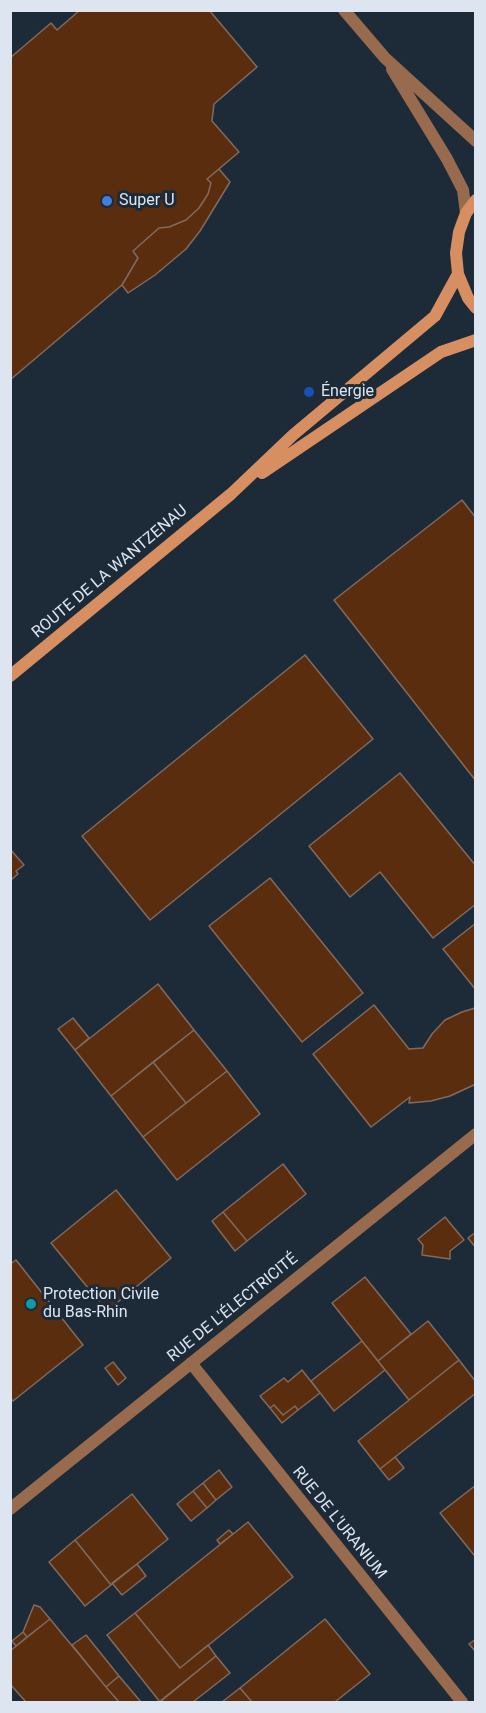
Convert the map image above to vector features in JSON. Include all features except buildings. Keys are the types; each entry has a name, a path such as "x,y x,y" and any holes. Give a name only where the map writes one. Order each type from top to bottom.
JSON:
{"main road":[{"path":"476,200 466,213 459,232 456,253 458,273 468,298 476,308"},
{"name":"ROUTE DE LA WANTZENAU","path":"10,676 231,494 293,435 435,316 458,273"},
{"name":"ROUTE DE LA WANTZENAU","path":"231,494 441,352 476,340"}],"street":[{"path":"344,10 385,58 476,141"},
{"path":"385,58 447,159 462,190 466,213"},
{"name":"RUE DE L'ÉLECTRICITÉ","path":"10,1509 476,1134"},
{"name":"RUE DE L'URANIUM","path":"191,1363 462,1702"}],"place":[{"name":"Super U","path":"107,201"},
{"name":"Énergie","path":"309,392"},
{"name":"Protection Civile du Bas-Rhin","path":"31,1304"}]}
